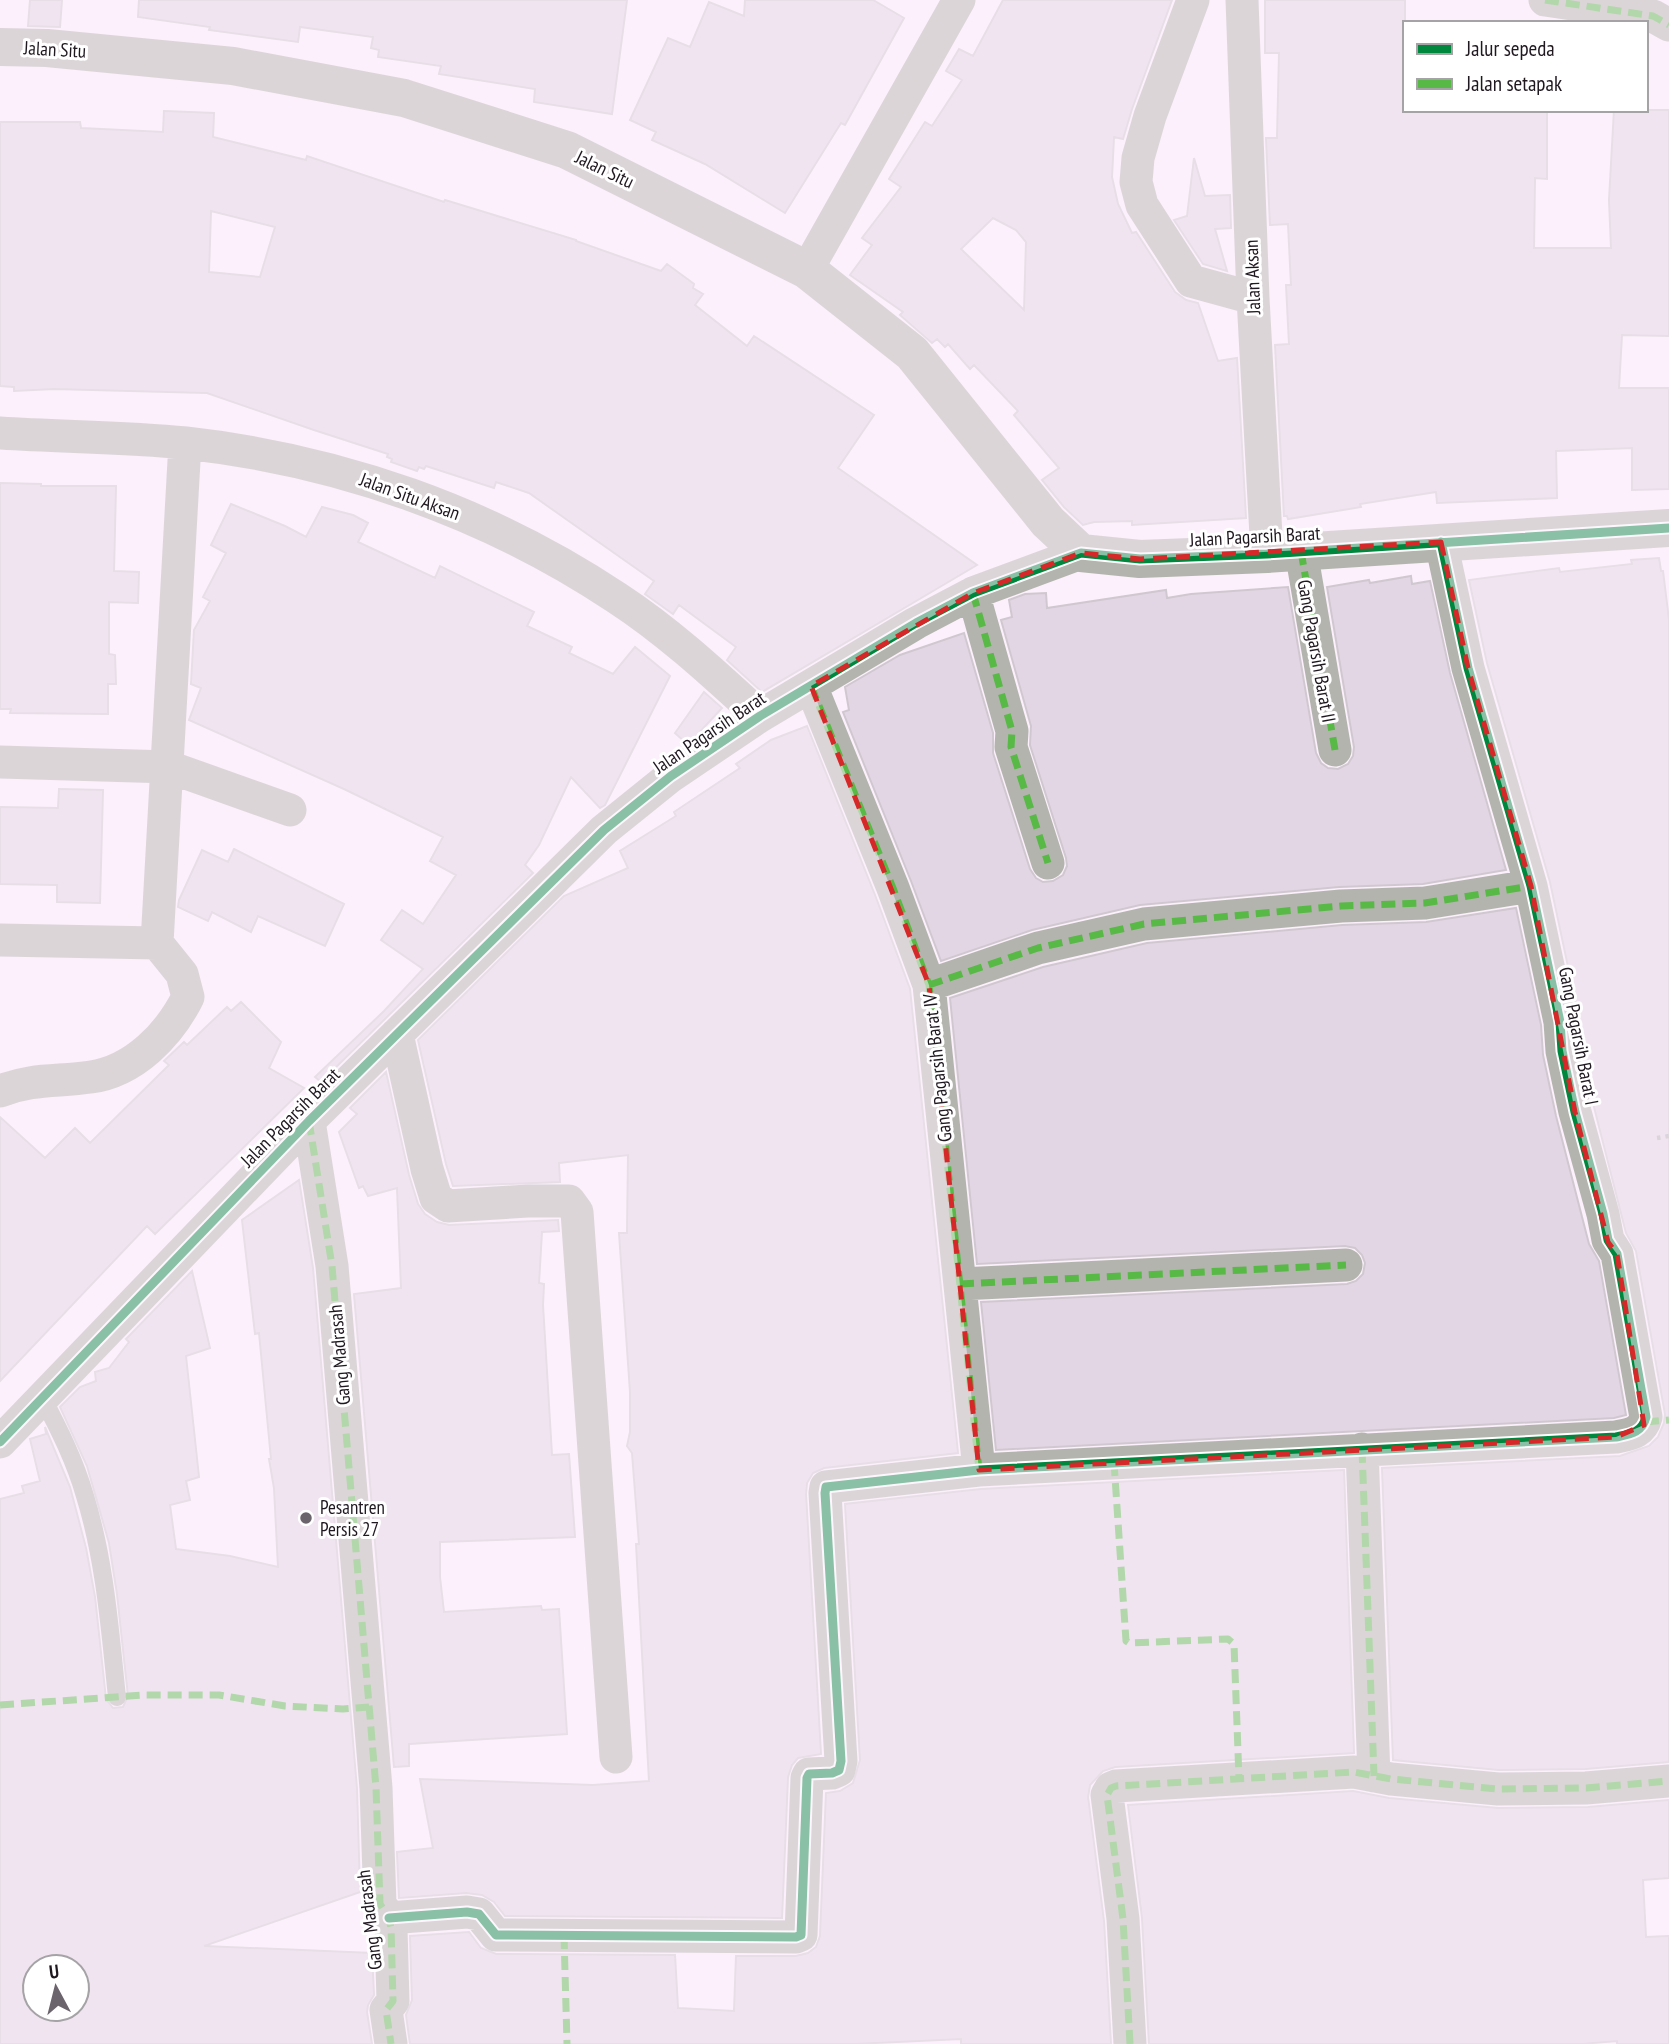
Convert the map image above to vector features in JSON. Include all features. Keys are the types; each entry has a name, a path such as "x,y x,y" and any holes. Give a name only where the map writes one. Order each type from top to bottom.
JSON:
{"street":[{"path":"807,270 959,0"},
{"path":"1193,0 1150,116 1138,158 1136,182 1142,205 1191,281 1253,299"},
{"name":"Jalan Aksan","path":"1241,0 1253,299 1284,553"},
{"path":"1545,0 1653,16 1669,25"},
{"name":"Jalan Situ","path":"0,47 61,49 233,66 404,98 567,150 807,270 912,353 1048,522 1081,553"},
{"name":"Jalan Situ Aksan","path":"0,433 185,443 277,457 367,479 455,510 527,544 618,598 692,654 760,716"},
{"path":"0,1091 47,1079 91,1077 114,1072 137,1059 177,1019 188,997 181,974 157,943 169,767 185,443"},
{"name":"Jalan Pagarsih Barat","path":"0,1441 309,1121 604,830 671,776 760,716 916,623 973,593 1081,553 1140,558 1284,553 1669,527"},
{"name":"Gang Pagarsih Barat I","path":"389,1918 467,1912 483,1917 496,1935 801,1935 807,1778 810,1774 839,1770 841,1761 826,1487 979,1470 1616,1437 1638,1432 1657,1421 1633,1337 1617,1254 1608,1240 1576,1112 1531,886 1468,668 1441,542"},
{"name":"Gang Pagarsih Barat II","path":"1284,553 1335,750"},
{"path":"973,593 1012,731 1011,747 1048,863"},
{"name":"Gang Pagarsih Barat IV","path":"811,686 893,888 929,985 979,1470"},
{"path":"0,762 169,767 290,810"},
{"path":"929,985 1038,948 1144,924 1341,906 1424,903 1531,886"},
{"path":"0,940 157,943"},
{"path":"397,1034 427,1169 436,1198 441,1203 448,1206 569,1201 577,1212 616,1757"},
{"name":"Gang Madrasah","path":"309,1121 332,1266 376,1787 380,1904 389,1918 391,1928 393,2001 386,2010 391,2044"},
{"path":"960,1284 1346,1265"},
{"path":"1362,1449 1374,1776"},
{"path":"1130,2044 1123,1919 1107,1795 1111,1788 1354,1772 1391,1779 1498,1789 1586,1788 1669,1780"}],"lane":[{"path":"42,1397 74,1463 91,1517 102,1570 117,1697"}],"path":[{"path":"1657,1138 1669,1136"}],"highlighted area":[{"path":"1441,542 1468,668 1531,886 1575,1112 1608,1242 1617,1254 1644,1425 1616,1437 979,1470 929,985 811,686 973,593 1081,553 1140,559"}],"building":[{"path":"30,0 62,0 60,27 28,26"},
{"path":"139,0 627,0 612,114 534,102 535,89 439,74 441,66 378,57 379,50 371,48 373,37 300,27 298,42 209,30 210,27 138,17"},
{"path":"745,0 873,0 904,18 845,125 841,123 785,213 705,164 652,140 656,132 630,120 668,38 690,47 709,2 744,16"},
{"path":"1003,0 1172,0 1123,139 1114,137 1112,177 1118,204 1132,233 1136,232 1175,292 1186,300 1198,303 1218,361 1237,358 1246,518 1132,525 1132,521 1094,522 1083,525 1042,480 1059,468 1014,415 1018,411 974,365 970,369 948,344 945,347 937,339 932,343 900,315 903,312 850,275 872,245 862,238 901,187 889,179 925,122 932,126 962,80 946,71 959,49 973,56","holes":["993,218 1016,230 1026,242 1024,310 961,249"]},
{"path":"1265,0 1405,0 1403,112 1547,112 1547,179 1535,178 1534,248 1611,248 1609,200 1614,112 1669,110 1669,336 1622,335 1619,388 1669,388 1669,489 1632,490 1632,448 1556,451 1557,498 1437,503 1436,492 1288,519 1284,516 1275,345 1289,344 1286,285 1291,285 1288,224 1270,225 1266,138 1277,138 1279,53 1265,53"},
{"path":"164,111 214,113 213,137 306,160 307,156 444,202 445,200 576,240 661,271 667,264 703,294 695,305 747,346 754,336 874,415 838,468 977,565 762,692 727,660 736,647 679,605 673,614 645,594 654,581 529,493 496,482 494,488 426,466 424,469 419,467 417,471 391,462 388,454 207,393 54,389 14,391 14,387 0,386 0,122 80,122 81,128 163,132","holes":["211,211 275,227 260,277 209,272"]},
{"path":"1194,158 1205,196 1230,195 1231,228 1215,229 1227,271 1203,264 1174,220 1187,216"},
{"path":"0,483 116,486 114,571 139,572 138,603 109,602 109,654 115,655 116,684 108,684 108,714 10,713 11,709 0,709"},
{"path":"231,504 306,537 322,507 353,515 368,523 358,542 435,578 440,566 534,612 527,626 572,647 569,653 613,674 635,647 670,676 605,805 600,808 571,777 539,845 525,865 533,873 321,1082 315,1077 384,1011 423,969 381,940 402,910 423,924 456,875 430,861 443,837 344,789 189,720 201,688 191,684 194,630 210,601 203,597 226,553 211,545"},
{"path":"1659,558 1669,620 1669,1762 1585,1769 1499,1770 1393,1760 1382,1468 1620,1456 1649,1446 1658,1437 1664,1423 1665,1414 1636,1251 1626,1233 1594,1107 1581,1048 1579,1018 1550,882 1487,663 1469,580 1559,568 1560,572 1632,564 1631,560"},
{"path":"1411,576 1412,584 1430,581 1450,673 1506,870 1423,884 1339,887 1140,905 1032,930 941,961 843,712 849,710 845,687 900,655 964,633 993,733 993,753 1030,869 1036,878 1043,882 1053,881 1063,875 1067,866 1066,858 1030,745 1031,726 1001,620 1012,617 1009,600 1025,594 1046,593 1047,608 1166,590 1167,598 1288,587 1316,753 1321,763 1328,768 1338,769 1348,764 1354,747 1327,587"},
{"path":"704,692 722,708 686,743 675,733"},
{"path":"807,726 910,989 958,1453 824,1468 813,1473 807,1483 821,1754 798,1758 788,1777 782,1918 505,1916 494,1902 482,1895 466,1893 399,1898 397,1852 433,1848 420,1779 593,1785 649,1781 636,1544 639,1544 632,1453 627,1446 630,1432 630,1392 619,1233 627,1233 628,1155 559,1163 560,1182 453,1186 418,1040 564,896 628,868 620,851 676,816 674,812 740,768 736,764 771,740"},
{"path":"59,789 103,790 100,903 57,902 57,885 0,884 0,807 58,808"},
{"path":"234,849 344,904 325,946 258,916 251,932 212,912 208,921 178,907 202,850 228,862"},
{"path":"1516,908 1541,1025 1543,1055 1556,1116 1589,1244 1599,1261 1626,1415 1614,1418 996,1450 981,1302 1347,1284 1356,1281 1363,1274 1365,1263 1355,1248 1345,1246 977,1264 950,998 1043,967 1147,943 1342,925 1426,922"},
{"path":"241,1002 281,1042 269,1068 304,1088 155,1234 147,1226 0,1381 0,1117 45,1158 75,1128 90,1143 169,1065 164,1061 184,1042 187,1045 227,1007 231,1011"},
{"path":"386,1072 409,1175 418,1204 425,1214 437,1222 449,1225 558,1220 559,1231 542,1232 539,1283 544,1284 552,1455 569,1454 575,1537 440,1542 444,1612 541,1606 542,1610 559,1609 567,1734 409,1744 409,1766 394,1767 354,1294 401,1288 397,1188 368,1196 363,1186 359,1188 339,1132 357,1114 350,1108"},
{"path":"299,1180 313,1268 357,1789 360,1892 204,1946 372,1953 374,1995 367,2012 372,2044 0,2044 0,1499 24,1493 22,1486 40,1481 30,1439 46,1434 45,1427 70,1487 86,1548 95,1597 106,1699 113,1708 123,1707 128,1696 109,1543 87,1466 60,1407 80,1387 96,1381 95,1372 109,1368 129,1342 126,1339 192,1271 210,1348 186,1356 199,1477 186,1481 190,1500 170,1505 176,1549 230,1556 278,1567 274,1488 269,1459 259,1333 255,1334 242,1220"},
{"path":"1344,1470 1354,1753 1115,1767 1103,1771 1090,1785 1088,1797 1104,1921 1111,2044 961,2044 961,2039 854,2044 410,2044 406,2015 412,2000 410,1936 469,1932 481,1948 496,1954 675,1955 678,2008 734,2011 736,1956 796,1956 808,1953 816,1947 820,1936 826,1793 840,1791 853,1783 860,1760 845,1504 981,1489"},
{"path":"1353,1791 1389,1798 1498,1808 1588,1807 1669,1800 1669,1878 1643,1880 1646,1937 1669,1936 1669,2044 1617,2044 1617,2041 1581,2044 1149,2044 1142,1918 1128,1805"}],"marked path":[{"path":"1545,0 1653,16 1669,25"},
{"path":"1301,551 1335,750"},
{"path":"973,593 1012,731 1011,747 1048,863"},
{"path":"811,686 893,888 929,985 979,1470"},
{"path":"929,985 1038,948 1144,924 1341,906 1425,903 1531,886"},
{"path":"309,1121 332,1266 376,1788 380,1904 389,1918 391,1928 393,2001 386,2010 391,2044"},
{"path":"960,1284 1346,1265"},
{"path":"1645,1422 1669,1420"},
{"path":"1362,1449 1374,1776"},
{"path":"1114,1462 1126,1641 1228,1639 1234,1644 1239,1779"},
{"path":"0,1705 144,1695 219,1695 285,1706 343,1709 369,1707"},
{"path":"1130,2044 1123,1919 1107,1795 1111,1788 1354,1772 1391,1779 1498,1789 1586,1788 1669,1781"},
{"path":"564,1935 567,2044"}],"cycle path":[{"path":"0,1442 309,1121 604,830 671,776 760,716 916,623 973,593 1081,553 1140,559 1267,554 1669,528"},
{"path":"389,1918 467,1912 479,1914 496,1935 801,1935 807,1778 809,1774 839,1770 841,1761 826,1487 979,1470 1616,1437 1635,1432 1642,1426 1646,1417 1617,1254 1608,1240 1575,1112 1562,1051 1560,1022 1531,886 1468,668 1441,542"}],"place":[{"name":"Pesantren Persis 27","path":"306,1518"}]}
